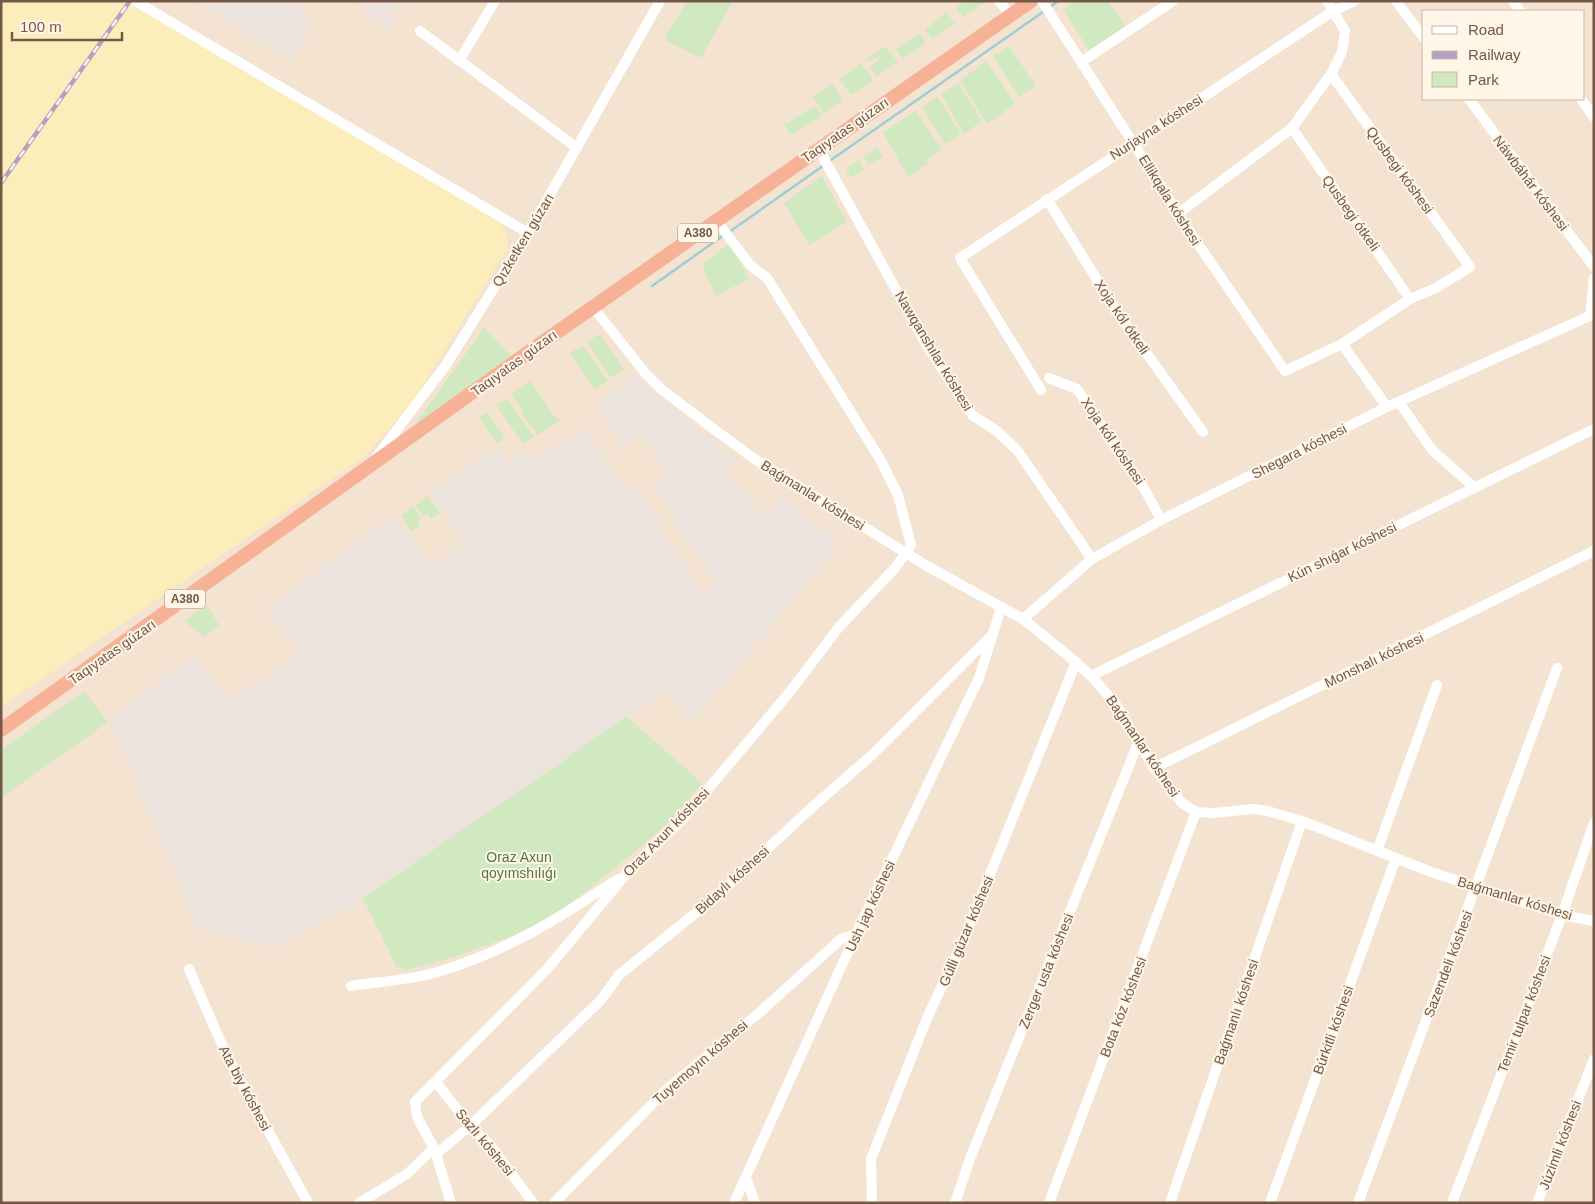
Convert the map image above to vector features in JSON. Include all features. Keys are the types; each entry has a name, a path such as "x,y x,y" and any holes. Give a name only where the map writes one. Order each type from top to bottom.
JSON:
{"highway":[{"name":"Taqıyatas gúzarı","path":"1,730 593,306 1030,1"}],"street":[{"path":"135,1 528,233"},
{"path":"459,60 495,1"},
{"name":"Qızketken gúzarı","path":"368,467 398,432 446,365 528,233 660,1"},
{"path":"999,1 1011,15"},
{"name":"Ellikqala kóshesi","path":"1042,1 1179,213 1285,371 1342,344"},
{"path":"1082,62 1173,1"},
{"path":"1179,213 1292,128 1331,74 1342,52 1345,31 1327,1"},
{"name":"Nurjayna kóshesi","path":"1041,390 960,258 1133,141 1333,11 1356,1"},
{"path":"1396,1 1422,35"},
{"path":"420,31 576,148"},
{"name":"Qusbegi kóshesi","path":"1331,74 1470,267 1436,288 1410,299"},
{"name":"Náwbáhár kóshesi","path":"1470,100 1594,267"},
{"path":"1582,100 1594,117"},
{"name":"Qusbegi ótkeli","path":"1292,128 1410,299"},
{"name":"Nawqanshılar kóshesi","path":"818,148 927,346 972,415 997,431 1017,450 1092,559"},
{"name":"Xoja kól ótkeli","path":"1047,198 1117,312 1203,432"},
{"path":"716,220 750,265 767,278 880,459 898,494 911,545 906,552"},
{"path":"1592,315 1594,278"},
{"path":"1387,407 1342,344 1410,299"},
{"name":"Baǵmanlar kóshesi","path":"593,306 646,374 676,401 753,458 950,580 1023,619 1076,662 1115,703 1154,768 1182,803 1196,812 1213,813 1253,809 1302,821 1396,858 1562,915 1594,922"},
{"name":"Shegara kóshesi","path":"1023,619 1092,559 1161,520 1387,407 1592,315"},
{"name":"Xoja kól kóshesi","path":"1049,378 1077,388 1144,488 1161,520"},
{"path":"1399,402 1432,450 1475,488"},
{"name":"Kún shıǵar kóshesi","path":"1091,676 1594,429"},
{"name":"Monshalı kóshesi","path":"1154,768 1594,551"},
{"name":"Oraz Axun kóshesi","path":"435,1151 417,1117 415,1102 548,968 627,872 682,820 789,693 839,627 895,568 906,552"},
{"name":"Ush jap kóshesi","path":"734,1203 856,934 979,678 1001,608"},
{"name":"Bidaylı kóshesi","path":"359,1203 407,1174 470,1126 601,1000 619,975 719,894 809,810 872,755 993,634"},
{"name":"Gúlli gúzar kóshesi","path":"872,1203 870,1159 928,1016 961,946 1076,662"},
{"name":"Sazendeli kóshesi","path":"1358,1203 1557,668"},
{"path":"1377,850 1437,685"},
{"name":"Zerger usta kóshesi","path":"955,1203 971,1156 1139,741"},
{"name":"Bota kóz kóshesi","path":"1049,1203 1196,812"},
{"name":"Baǵmanlı kóshesi","path":"1170,1203 1302,821"},
{"name":"Temir tulpar kóshesi","path":"1452,1203 1562,915 1594,823"},
{"name":"Búrkitli kóshesi","path":"1270,1203 1396,858"},
{"path":"350,986 433,973 513,944 560,918 627,872"},
{"name":"Tuyemoyın kóshesi","path":"554,1203 668,1088 759,1013 841,939 856,934"},
{"name":"Ata biy kóshesi","path":"189,969 226,1054 308,1203"},
{"name":"Júzimli kóshesi","path":"1537,1203 1594,1060"},
{"name":"Sazlı kóshesi","path":"436,1082 470,1126 490,1146 533,1203"},
{"path":"435,1151 451,1203"},
{"path":"746,1178 755,1203"}],"shaded area":[{"path":"1,1 1594,1 1594,1203 1,1203"},
{"path":"190,1 305,1 302,6 307,10 302,19 312,25 293,61"},
{"path":"352,1 405,1 407,3 403,9 399,6 392,16 396,20 389,29"},
{"path":"635,376 738,461 726,475 758,503 751,511 755,515 762,508 768,512 782,496 839,543 692,723 668,689 363,898 275,947 198,929 109,718 196,654 228,700 301,654 266,607 395,516 432,565 465,541 429,492 498,446 508,461 527,448 536,460 585,427 607,459 623,447 594,404","holes":["641,436 668,472 652,483 677,518 673,522 716,581 703,591 658,529 663,525 633,483 625,489 605,462"]}],"green space":[{"path":"687,1 733,1 701,58 665,40 666,35"},
{"path":"964,1 985,2 963,17 956,8"},
{"path":"1075,1 1108,1 1125,26 1089,50 1063,10"},
{"path":"947,13 955,24 932,39 925,29"},
{"path":"919,33 926,43 903,59 896,49"},
{"path":"885,46 898,62 876,77 870,67 880,58 878,56 869,62 867,59"},
{"path":"1009,46 1036,86 1019,97 993,56"},
{"path":"987,61 1015,104 987,124 960,80"},
{"path":"861,63 873,80 851,95 839,79"},
{"path":"832,83 843,100 823,113 813,97"},
{"path":"958,83 982,121 964,134 941,94"},
{"path":"937,96 961,134 946,144 922,108"},
{"path":"816,107 822,115 792,135 784,125 811,108"},
{"path":"916,110 941,149 926,161 928,163 908,177 883,132"},
{"path":"877,147 883,156 869,165 864,157"},
{"path":"859,160 864,169 851,178 846,169"},
{"path":"822,176 847,222 809,245 784,203"},
{"path":"730,243 749,279 716,296 705,273 703,263"},
{"path":"484,328 511,356 413,427"},
{"path":"599,334 624,369 611,378 587,342"},
{"path":"583,345 608,381 595,389 570,353"},
{"path":"531,381 554,416 561,420 538,435 521,412 522,409 511,394"},
{"path":"507,398 534,437 523,444 496,405"},
{"path":"486,412 504,436 503,440 498,444 479,417"},
{"path":"428,496 440,512 431,519 427,514 423,517 415,505"},
{"path":"413,507 421,519 417,521 420,526 412,531 401,515"},
{"path":"207,605 219,625 203,637 184,621"},
{"path":"84,691 108,722 1,798 1,750"},
{"name":"Oraz Axun qoyımshılıǵı","path":"627,717 702,783 671,821 613,870 549,919 507,938 460,955 408,970 396,966 363,898"}],"sand":[{"path":"1,1 124,1 500,223 507,235 507,249 414,400 365,456 1,707"}],"waterway":[{"path":"1050,7 1058,1"},
{"path":"831,160 1043,12"},
{"path":"729,232 823,166"},
{"path":"652,286 724,235"}],"railway":[{"path":"1,183 130,1"}]}
